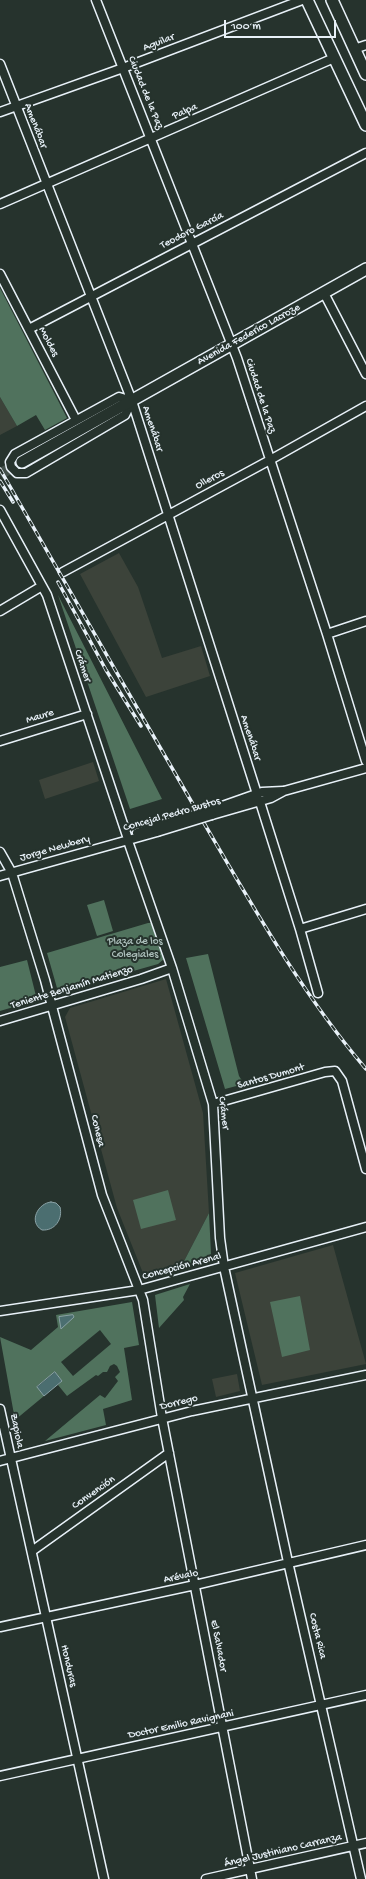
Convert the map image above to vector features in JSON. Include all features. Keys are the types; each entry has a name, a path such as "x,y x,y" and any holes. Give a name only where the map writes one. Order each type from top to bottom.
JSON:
{"main road":[{"path":"307,0 366,125"},
{"path":"332,0 366,74"},
{"name":"Avenida Federico Lacroze","path":"22,462 366,269"}],"street":[{"name":"Ciudad de la Paz","path":"96,0 231,344 327,634 366,761"},
{"name":"Aguilar","path":"0,112 123,68 302,0"},
{"path":"354,49 366,45"},
{"name":"Palpa","path":"0,204 334,58"},
{"name":"Amenábar","path":"0,64 15,106 132,401 300,929 318,993"},
{"name":"Teodoro García","path":"29,328 366,153"},
{"name":"Moldes","path":"0,274 76,420"},
{"path":"324,293 366,374"},
{"name":"Avenida Federico Lacroze","path":"119,397 132,401 125,415 26,473 17,473 11,467 10,462 15,454 76,420 119,397"},
{"name":"Olleros","path":"63,572 270,460 366,406"},
{"name":"Crámer","path":"0,510 47,595 172,968 213,1104 220,1238 224,1267 251,1398"},
{"path":"0,611 42,586"},
{"path":"327,634 366,621"},
{"name":"Maure","path":"0,741 87,714"},
{"path":"258,798 271,798 284,791 366,768"},
{"name":"Concejal Pedro Bustos","path":"211,813 247,804 258,798"},
{"name":"Concejal Pedro Bustos","path":"117,842 258,798"},
{"name":"Jorge Newbery","path":"0,876 117,842"},
{"name":"Conesa","path":"0,852 12,873 52,1005 102,1195 143,1300 162,1418"},
{"path":"300,929 366,909"},
{"name":"Teniente Benjamín Matienzo","path":"0,1021 141,979 172,968"},
{"name":"Santos Dumont","path":"213,1104 325,1072 335,1071 342,1081 366,1169"},
{"name":"Concepción Arenal","path":"0,1311 139,1290 366,1227"},
{"name":"Dorrego","path":"0,1461 162,1418 251,1398 366,1375"},
{"name":"Costa Rica","path":"251,1398 361,1879"},
{"name":"Zapiola","path":"0,1408 10,1458"},
{"name":"El Salvador","path":"162,1418 252,1879"},
{"name":"Convención","path":"32,1551 169,1453"},
{"name":"Honduras","path":"10,1458 32,1551 45,1616 104,1879"},
{"name":"Arévalo","path":"0,1627 45,1616 195,1585 288,1562 365,1548"},
{"name":"Doctor Emilio Ravignani","path":"0,1776 322,1706 366,1695"},
{"name":"Ángel Justiniano Carranza","path":"206,1879 366,1844"}],"shaded area":[{"path":"0,397 17,426 0,435"},
{"path":"119,553 138,587 162,658 201,646 210,676 146,697 80,574"},
{"path":"93,762 99,781 45,799 39,780"},
{"path":"166,979 203,1113 209,1213 181,1267 152,1276 143,1273 117,1208 65,1017 70,1008"},
{"path":"333,1245 366,1364 262,1385 235,1273"},
{"path":"237,1374 240,1391 216,1397 212,1379"}],"green space":[{"path":"0,288 67,418 45,430 36,415 17,426 0,397"},
{"path":"58,595 162,799 130,809"},
{"path":"104,900 113,931 97,936 87,905"},
{"name":"Plaza de los Colegiales","path":"148,923 153,923 164,959 158,964 63,991 57,988 47,953"},
{"path":"208,954 239,1076 244,1084 225,1089 186,958"},
{"path":"27,960 37,1000 0,1011 0,967"},
{"path":"168,1190 176,1220 141,1229 133,1200"},
{"path":"209,1213 211,1254 208,1260 181,1267"},
{"path":"190,1284 183,1297 184,1300 159,1328 155,1295"},
{"path":"300,1296 310,1350 282,1357 270,1302"},
{"path":"132,1302 139,1345 124,1348 132,1400 103,1409 106,1425 45,1441 100,1395 105,1398 118,1381 115,1377 120,1372 114,1364 110,1366 107,1372 103,1372 98,1376 96,1375 67,1396 58,1385 62,1381 55,1372 37,1386 44,1396 15,1420 0,1337 31,1350 58,1327 56,1315","holes":["100,1330 111,1344 73,1376 61,1362"]}],"water":[{"path":"46,1203 56,1203 60,1207 61,1211 59,1220 51,1229 42,1230 38,1227 36,1222 36,1213"},
{"path":"73,1315 74,1317 61,1329 59,1317"},
{"path":"55,1372 62,1381 44,1396 37,1387"}],"tunnel":[{"path":"0,474 22,462"}],"railway":[{"path":"0,469 274,941 318,1007 366,1069"},
{"path":"0,481 13,502"},
{"path":"58,582 106,670 141,726"}]}
